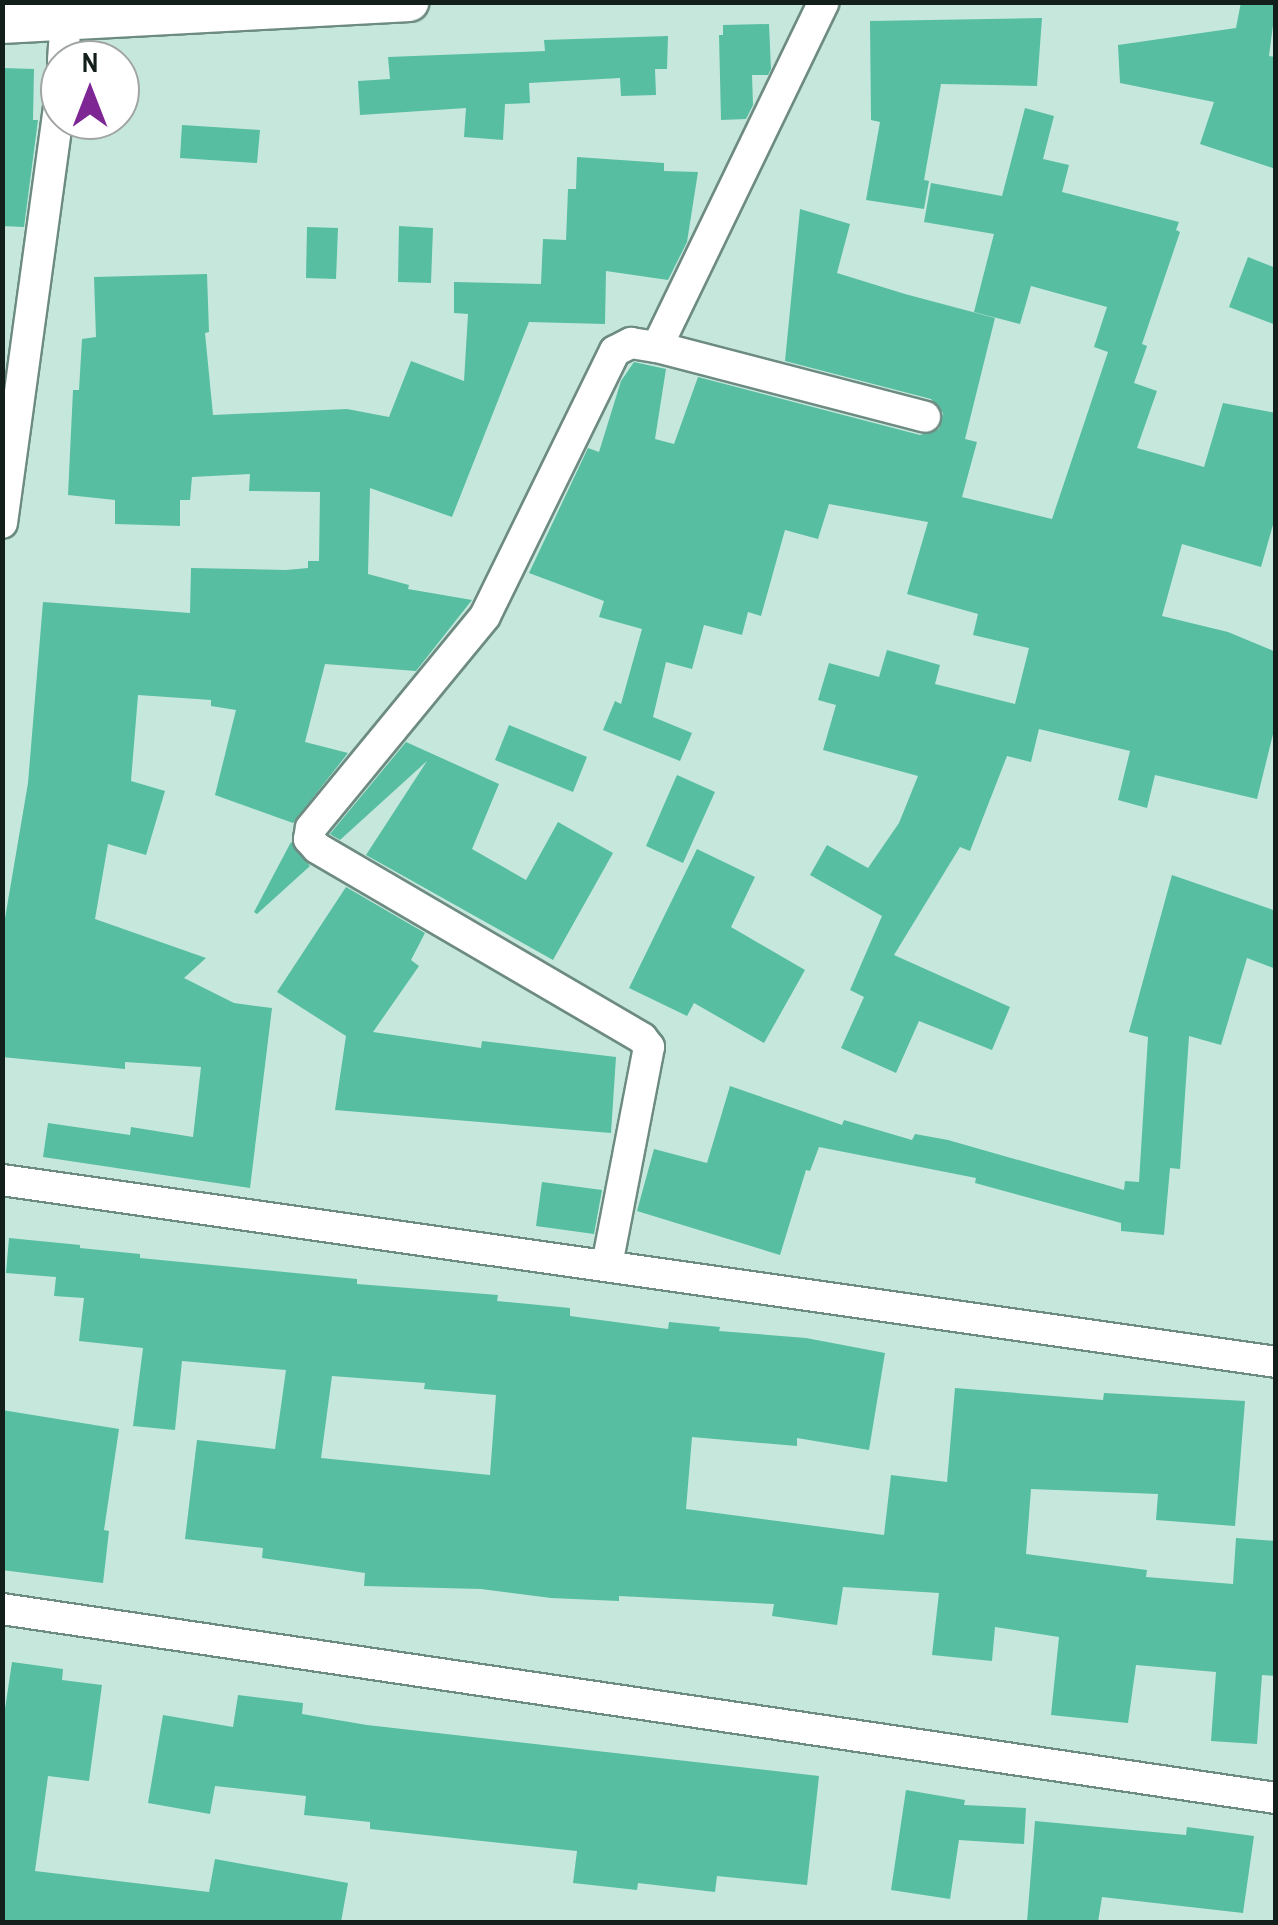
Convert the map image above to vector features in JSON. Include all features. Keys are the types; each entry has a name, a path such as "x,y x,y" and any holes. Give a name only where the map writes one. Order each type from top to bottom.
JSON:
{"street":[{"path":"2,24 409,2"},
{"path":"656,347 824,2"},
{"path":"65,40 66,21"},
{"path":"2,523 14,375 54,140"},
{"path":"607,1265 649,1047 642,1038 309,840 311,828 486,616 615,351 631,343 656,347 925,416"},
{"path":"2,1180 1276,1362"},
{"path":"2,1609 1276,1798"}],"building":[{"path":"1241,2 1276,2 1269,56 1276,57 1276,169 1200,144 1214,102 1120,83 1118,45 1236,28"},
{"path":"1042,18 1037,86 941,84 924,180 929,181 924,209 866,200 880,122 871,120 870,21"},
{"path":"769,24 771,69 768,75 752,75 753,105 746,119 721,120 719,35 723,35 723,25"},
{"path":"668,36 667,69 655,69 656,95 621,96 620,78 529,83 530,103 505,104 503,140 464,137 466,108 360,115 358,81 390,79 388,57 545,51 544,40"},
{"path":"2,68 34,69 33,120 38,120 24,227 2,226"},
{"path":"1025,108 1054,116 1043,159 1069,165 1062,192 1179,222 1176,230 1180,232 1142,344 1147,346 1134,383 1157,391 1137,448 1204,467 1223,403 1276,413 1276,514 1261,567 1182,544 1162,616 1228,632 1276,652 1276,722 1257,799 1155,775 1147,808 1118,800 1130,751 1039,729 1031,762 1007,756 970,851 960,847 894,955 1010,1007 992,1050 919,1021 896,1073 841,1048 864,997 850,990 882,916 810,875 827,845 868,868 899,823 918,776 823,750 836,705 818,700 829,663 879,677 887,650 940,665 935,684 1015,704 1029,648 973,635 978,614 907,594 928,522 829,504 818,539 785,530 761,616 748,612 742,635 704,625 692,669 666,662 653,717 692,733 680,761 603,730 615,701 621,704 642,629 599,617 604,601 529,573 588,448 599,452 621,381 634,362 666,369 655,439 674,444 698,377 920,435 939,429 943,413 931,399 785,361 800,209 850,224 837,273 995,318 965,439 977,442 962,497 1052,519 1108,352 1094,347 1107,307 1031,286 1020,324 974,312 994,234 924,222 931,183 1002,196"},
{"path":"182,125 260,130 257,163 180,158"},
{"path":"577,157 664,163 664,171 698,172 687,242 668,280 606,271 605,324 529,322 452,517 370,488 368,574 409,585 408,589 472,600 416,671 325,664 305,742 348,753 293,823 215,795 236,710 211,706 211,700 138,695 131,781 165,791 146,855 108,844 95,919 206,958 184,978 234,1003 272,1008 250,1188 43,1157 48,1123 130,1135 131,1127 193,1137 201,1067 125,1062 125,1069 2,1057 2,936 28,783 43,602 190,613 191,568 286,570 308,568 308,561 319,561 320,492 249,491 250,474 192,477 190,500 180,500 180,526 115,524 115,500 68,495 73,390 79,390 82,339 96,337 94,277 207,274 209,332 205,333 213,415 347,409 389,417 411,361 464,381 468,314 454,313 454,282 541,284 543,239 566,240 568,189 576,189"},
{"path":"399,226 433,228 431,283 398,282"},
{"path":"307,227 338,228 336,279 306,278"},
{"path":"1248,257 1276,268 1276,325 1229,307"},
{"path":"509,725 587,757 573,792 495,760"},
{"path":"406,742 499,784 472,849 526,880 558,822 613,853 553,960 366,855 427,761 340,840 330,834"},
{"path":"677,775 715,792 683,863 646,846"},
{"path":"291,842 310,866 257,914 254,912"},
{"path":"697,849 755,877 731,927 805,970 764,1043 694,1003 687,1016 629,988"},
{"path":"1172,875 1276,911 1276,969 1247,958 1221,1045 1189,1036 1180,1169 1170,1168 1164,1235 1121,1231 1121,1223 975,1183 976,1178 819,1147 810,1171 806,1170 780,1255 637,1211 654,1149 707,1163 730,1086 842,1125 844,1120 912,1140 915,1134 948,1140 1124,1190 1125,1181 1139,1182 1148,1037 1129,1032"},
{"path":"346,887 425,933 411,960 419,966 373,1032 481,1048 482,1041 616,1057 611,1133 335,1110 346,1036 277,992"},
{"path":"542,1182 602,1190 594,1234 536,1226"},
{"path":"9,1238 140,1254 140,1258 357,1279 357,1284 498,1295 497,1301 570,1308 570,1316 668,1329 669,1322 720,1327 719,1331 806,1338 885,1353 869,1450 797,1438 797,1446 692,1437 686,1509 884,1535 891,1475 947,1482 955,1388 1103,1400 1104,1393 1245,1401 1235,1526 1156,1520 1158,1494 1031,1489 1026,1554 1147,1570 1146,1577 1233,1584 1236,1538 1276,1541 1276,1676 1262,1675 1257,1744 1211,1741 1216,1672 1136,1665 1128,1723 1051,1715 1059,1637 995,1627 992,1661 932,1655 939,1593 843,1587 837,1625 772,1616 774,1604 619,1596 619,1601 481,1589 364,1586 365,1573 262,1558 263,1548 185,1539 197,1440 275,1449 286,1370 182,1361 175,1430 133,1426 143,1348 79,1341 84,1298 54,1296 56,1277 6,1273","holes":["332,1376 425,1383 424,1389 496,1395 490,1475 321,1458"]},
{"path":"2,1410 119,1429 104,1530 109,1531 103,1583 2,1570"},
{"path":"12,1662 63,1669 62,1680 102,1685 89,1781 48,1776 35,1871 209,1892 215,1859 348,1883 341,1922 2,1922 2,1729"},
{"path":"238,1695 303,1703 302,1714 367,1725 819,1776 807,1885 717,1876 715,1892 638,1883 637,1890 573,1883 577,1851 370,1829 370,1822 304,1815 306,1796 215,1786 210,1814 148,1803 163,1715 233,1727"},
{"path":"906,1790 965,1800 964,1805 1026,1808 1024,1844 959,1840 950,1899 891,1890"},
{"path":"1035,1821 1186,1835 1187,1827 1254,1836 1243,1913 1102,1897 1098,1922 1027,1922"}]}
